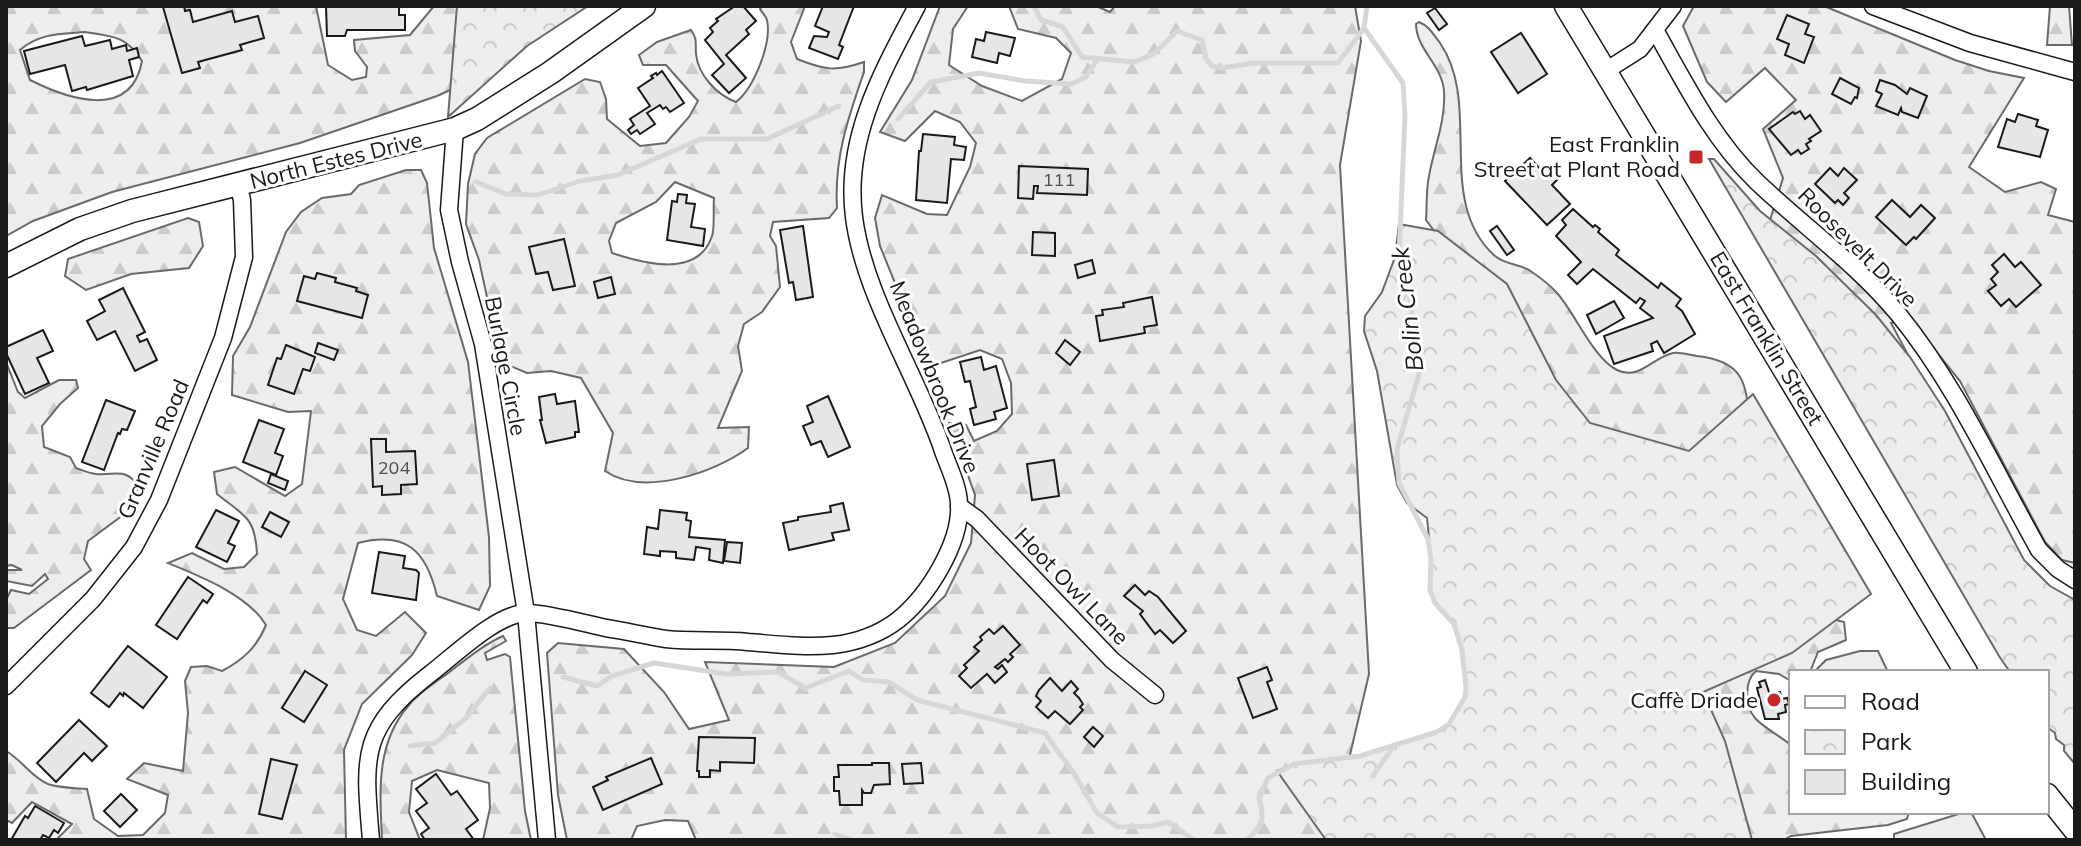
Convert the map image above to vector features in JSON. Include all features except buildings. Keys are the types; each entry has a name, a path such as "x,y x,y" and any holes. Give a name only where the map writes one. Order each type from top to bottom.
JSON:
{"main road":[{"name":"North Estes Drive","path":"6,266 80,229 132,211 455,129 477,119 550,73 644,6"},
{"name":"East Franklin Street","path":"1566,6 1965,670"},
{"path":"2049,798 2075,830"}],"street":[{"name":"Meadowbrook Drive","path":"526,613 667,639 820,648 874,634 898,619 937,575 957,527 957,492 937,433 863,255 854,217 853,169 865,114 881,73 917,6"},
{"path":"1607,70 1634,55 1673,6"},
{"path":"1873,6 1970,43 2075,72"},
{"name":"Roosevelt Drive","path":"1655,30 1719,139 1756,181 1820,235 1899,315 1948,388 2039,550 2058,569 2075,580"},
{"name":"Burlage Circle","path":"455,129 449,210 483,344 526,613 547,840"},
{"name":"Granville Road","path":"6,686 93,599 134,547 159,500 223,338 244,257 242,200 238,184"},
{"name":"Hoot Owl Lane","path":"959,506 977,519 1112,660 1155,695"},
{"path":"371,840 365,775 371,742 400,697 497,622 526,613"}],"green space":[{"path":"6,6 316,6 328,65 352,80 366,77 367,67 355,51 354,40 410,35 434,6 586,6 470,81 437,96 300,143 112,192 33,221 6,236","holes":["85,32 111,36 124,42 142,61 136,80 125,92 112,98 79,98 30,80 20,50 35,40 51,35"]},
{"path":"457,6 588,6 527,46 448,117"},
{"path":"762,6 805,6 791,42 797,59 830,68 864,62 864,72 840,155 837,208 829,218 773,222 770,236 776,246 780,287 762,312 744,324 738,346 742,371 718,428 749,427 748,448 717,466 678,479 639,482 621,479 605,471 613,433 581,378 551,371 527,373 501,362 479,260 466,224 468,184 475,154 487,138 585,79 600,82 606,99 607,119 640,146 666,143 689,117 698,101 666,65 643,65 639,55 657,42 691,30 700,69 705,77 716,89 736,102 755,76 767,41 767,20 760,9","holes":["675,182 714,198 712,236 705,249 695,258 668,264 638,261 612,253 609,241 616,223 656,202"]},
{"path":"940,6 968,6 953,29 949,65 982,86 1022,101 1062,79 1071,53 1056,38 1018,29 1009,6 1096,6 1110,12 1115,6 1355,6 1361,41 1340,165 1369,674 1330,840 696,840 688,821 665,820 637,826 631,840 567,840 558,795 547,653 558,643 624,649 664,692 689,729 729,720 705,662 834,667 895,643 945,596 971,543 975,495 949,423 966,425 974,441 997,431 1012,414 1011,383 1002,359 980,350 929,367 880,246 875,218 882,195 927,214 947,215 970,167 976,143 960,122 935,111 905,141 880,132 912,80"},
{"path":"1694,6 1824,6 1955,60 2024,78 1969,167 2005,192 2041,182 2056,189 2048,215 2075,222 2075,563 2062,560 2045,542 1960,381 1909,318 1891,323 2032,577 2075,616 2048,670 1766,233 1783,178 1763,129 1796,100 1765,68 1726,102 1707,82 1683,26"},
{"path":"2050,6 2069,6 2072,45 2047,45"},
{"path":"1419,22 1440,43 1452,68 1458,95 1462,181 1467,209 1477,234 1495,256 1529,270 1551,287 1600,356 1617,370 1632,373 1666,355 1678,353 1724,363 1733,368 1744,384 1749,422 1697,467 1589,437 1426,220 1428,181 1441,123 1444,91 1439,73 1417,33 1416,24"},
{"path":"1709,159 1714,159 1760,211 1816,256 1876,315 1910,357 1945,411 2024,560 2050,586 2075,600 2075,764 2049,728 2049,670 2009,670"},
{"path":"406,170 421,170 427,183 434,248 468,362 489,537 490,586 479,610 437,596 420,556 401,542 375,540 358,543 343,599 357,630 376,636 405,612 426,633 412,655 362,704 344,750 346,840 56,840 72,824 32,802 12,823 6,820 6,751 48,784 87,789 94,819 118,836 143,835 165,813 168,795 127,779 144,763 183,771 188,713 185,681 191,667 207,666 222,671 248,652 266,625 248,604 236,596 168,563 192,553 224,569 244,567 257,554 251,524 217,494 214,472 235,467 285,496 302,484 311,411 288,412 232,395 233,356 250,327 286,232 301,212 322,198 351,194 359,185"},
{"path":"188,218 199,222 203,246 189,268 131,274 86,290 65,276 68,259"},
{"path":"1399,224 1438,231 1507,284 1556,380 1590,423 1689,451 1753,394 1871,594 1792,653 1703,692 1725,741 1752,840 1326,840 1277,771 1294,764 1360,756 1437,732 1449,724 1465,697 1462,650 1454,624 1435,603 1430,590 1427,518 1407,503 1397,485 1377,371 1364,331 1365,316 1382,292 1395,257"},
{"path":"6,362 18,392 25,398 59,380 76,380 78,388 42,426 44,447 70,457 76,468 96,474 124,474 139,487 127,512 88,541 84,559 91,570 14,628 6,628 6,600 11,590 29,594 48,579 45,574 32,586 6,581 6,570 22,570 12,565 6,566"},
{"path":"1820,616 1844,622 1846,640 1818,652 1811,670 1789,670 1789,680 1779,674 1756,671 1749,681 1749,707 1755,718 1789,744 1789,814 1908,814 1907,819 1888,825 1791,836 1784,840 1590,840 1637,693"},
{"path":"503,636 506,641 485,653 487,660 505,654 510,657 525,811 531,840 483,840 490,808 489,783 437,770 412,781 409,812 420,840 382,840 382,769 390,736 398,720 427,688 481,648"}],"shaded area":[{"path":"1860,651 1878,651 1887,670 1816,670 1826,660"},
{"path":"1959,814 1972,814 1986,840 1894,840 1894,834"}],"waterway":[{"path":"1034,6 1041,20 1063,27 1082,57 1134,62 1154,54 1177,31 1202,40 1206,59 1212,66 1222,68 1253,63 1338,63 1364,28"},
{"name":"Bolin Creek","path":"1247,840 1261,821 1259,798 1268,778 1294,764 1360,756 1437,732 1449,724 1465,697 1462,650 1454,624 1435,603 1430,590 1428,539 1399,483 1397,449 1419,374 1410,299 1399,257 1405,116 1403,83 1364,28 1367,6"},
{"path":"898,119 931,82 979,73 1025,81 1071,84 1086,77 1097,60"},
{"path":"476,182 506,194 538,195 580,181 618,175 701,139 767,139 839,106"},
{"path":"563,677 597,686 612,676 654,663 726,674 778,672 805,688 849,671 863,680 889,682 917,700 1045,733 1097,813 1118,827 1168,822 1194,840"},
{"path":"410,746 435,743 466,718 490,688"},
{"path":"1373,776 1393,747"},
{"path":"835,834 851,840"}],"place":[{"name":"East Franklin Street at Plant Road","path":"1696,157"},
{"name":"Caffè Driade","path":"1774,700"}]}
